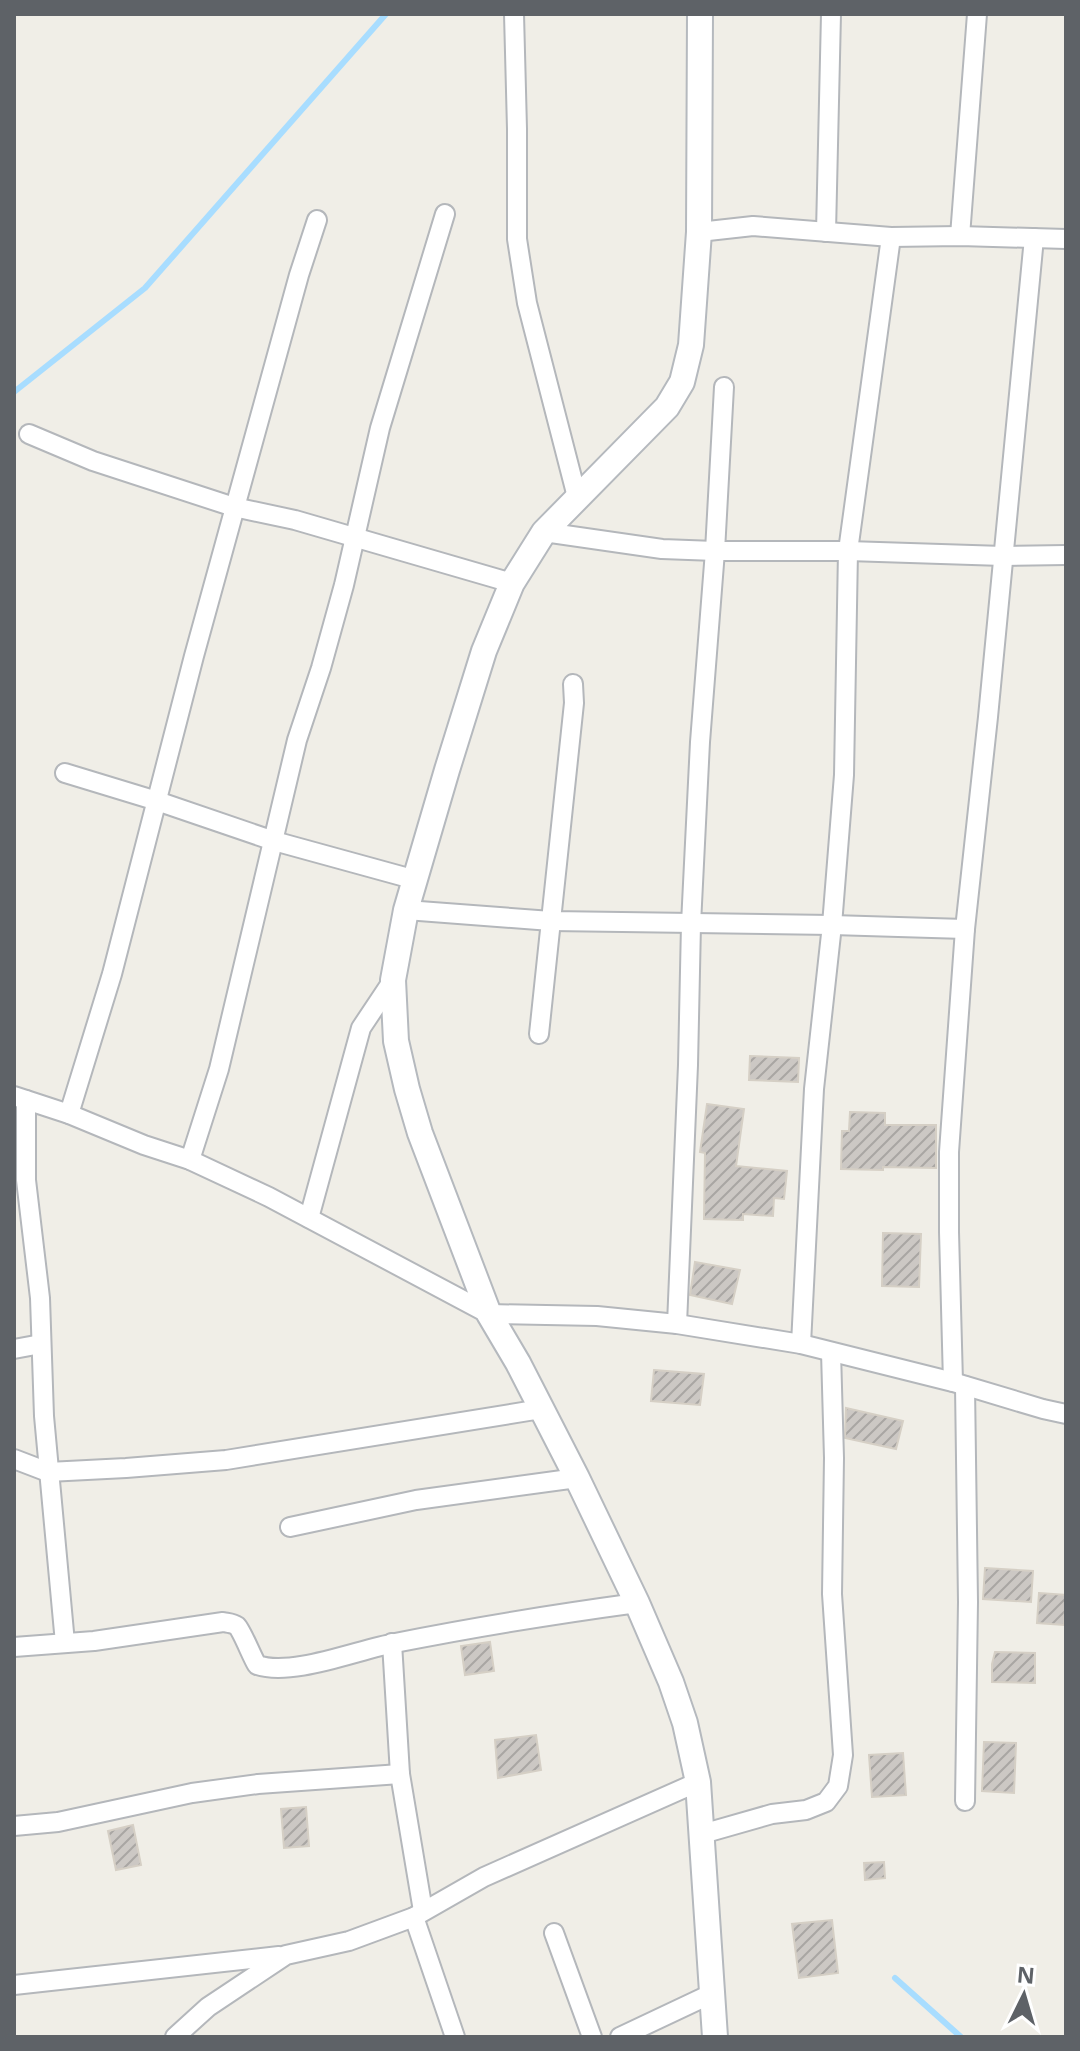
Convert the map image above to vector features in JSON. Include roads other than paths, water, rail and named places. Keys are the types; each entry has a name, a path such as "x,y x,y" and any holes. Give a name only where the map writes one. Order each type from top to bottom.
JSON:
{"street":[{"path":"514,14 517,239 527,303 577,497"},
{"path":"700,14 699,232 691,345 682,382 667,407 544,532 512,583 484,651 406,910 393,980 396,1041 407,1089 420,1133 489,1314 577,1478 637,1603 685,1723 698,1782 715,2037"},
{"path":"826,232 831,14"},
{"path":"960,236 977,14"},
{"path":"190,1160 219,1069 297,740 344,585 380,428 445,214"},
{"path":"69,1114 112,974 234,507 317,220"},
{"path":"699,232 753,226 891,237 1066,239"},
{"path":"801,1344 814,1089 844,775 848,551 891,237"},
{"path":"965,1801 968,1602 949,1232 949,1152 965,929 1034,238"},
{"path":"677,1324 700,742 724,387"},
{"path":"29,434 93,461 234,507 295,520 512,583"},
{"path":"544,532 662,549 1066,555"},
{"path":"539,1034 574,703 573,684"},
{"path":"65,773 274,841 416,880"},
{"path":"406,910 551,921 965,929"},
{"path":"309,1218 361,1028 393,980"},
{"path":"65,1643 48,1472 40,1298 20,1098 190,1160 309,1218 489,1314 597,1316 677,1324 801,1344 1066,1414"},
{"path":"14,1349 41,1344"},
{"path":"702,1834 772,1814 806,1810 826,1802 838,1786 843,1755 832,1594 834,1458 831,1352"},
{"path":"14,1459 48,1472 226,1460 541,1409"},
{"path":"290,1527 416,1500 577,1478"},
{"path":"14,1647 94,1641 223,1622 239,1628 257,1665 268,1669 313,1663 392,1643 637,1603"},
{"path":"392,1643 400,1774 418,1914 455,2037"},
{"path":"14,1826 58,1822 192,1793 258,1784 400,1774"},
{"path":"14,1985 286,1955 349,1941 418,1914 484,1877 698,1782"},
{"path":"554,1933 592,2037"},
{"path":"175,2037 208,2007 286,1955"},
{"path":"620,2037 711,1994"}],"waterway":[{"path":"14,392 145,288 386,14"},
{"path":"895,1978 961,2037"}]}
